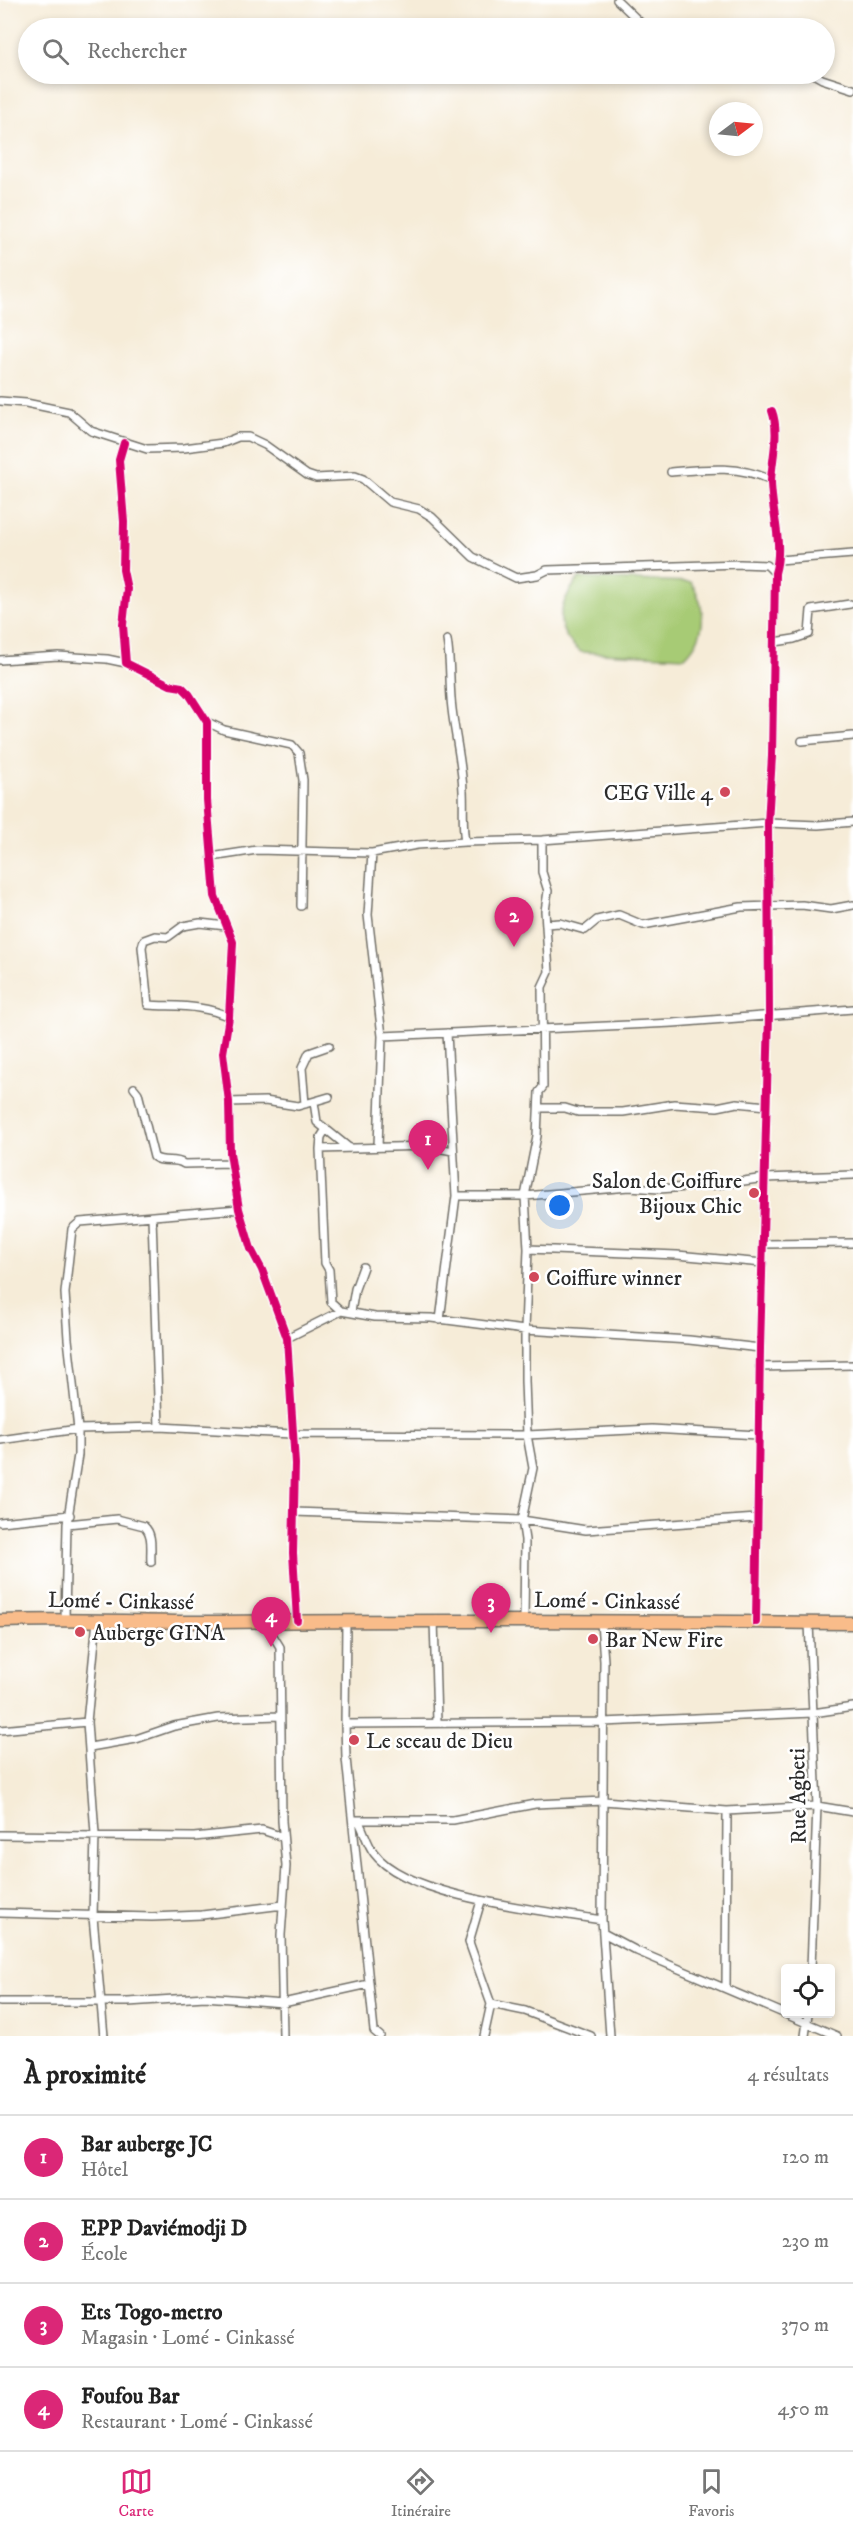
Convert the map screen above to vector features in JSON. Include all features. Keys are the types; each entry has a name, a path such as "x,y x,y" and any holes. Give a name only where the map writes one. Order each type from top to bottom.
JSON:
{"highway":[{"name":"Lomé - Cinkassé","path":"0,1621 66,1618 97,1620 853,1623"}],"street":[{"path":"617,0 636,18"},
{"path":"835,84 853,90"},
{"path":"0,401 69,412 91,431 147,449 223,443 238,437 256,439 307,476 316,478 355,476 363,479 390,502 419,509 432,517 473,557 516,578 537,575 548,570 740,564 767,565 774,573"},
{"path":"756,1622 759,1367 769,1016 768,823 772,756 772,672 775,642 774,573 778,560 777,529 772,513 771,480 776,422 772,411"},
{"path":"124,442 119,460 124,522 123,570 127,590 123,625 126,663"},
{"path":"671,472 727,469 754,472 771,480"},
{"path":"778,560 853,554"},
{"path":"775,642 809,634 811,610 850,604"},
{"path":"447,640 451,662 450,687 454,730 463,790 465,842"},
{"path":"0,660 58,656 107,659 126,663 170,685 182,687 207,722 224,730 292,745 299,753 303,780 302,906"},
{"path":"207,722 207,800 215,896 233,942 229,1017 223,1053 229,1102 232,1162 239,1209 251,1249 262,1270 287,1338 294,1434 293,1552 297,1620"},
{"path":"802,741 853,736"},
{"path":"211,857 257,850 372,853 465,842 542,840 768,823 818,825 853,822"},
{"path":"524,1620 525,1540 522,1520 532,1468 527,1435 525,1330 528,1249 525,1196 537,1137 539,1092 543,1087 542,987 549,972 546,924 548,891 542,872 542,840"},
{"path":"372,853 368,915 382,1036 378,1146"},
{"path":"546,924 560,923 585,930 597,920 619,915 643,925 741,907 802,905 831,909 853,905"},
{"path":"226,926 200,924 183,926 168,937 155,936 144,940 141,947 148,1005 196,1006 215,1010 229,1017"},
{"path":"382,1036 543,1029 853,1009"},
{"path":"440,1320 456,1196 447,1033"},
{"path":"305,1104 302,1068 309,1053 329,1046"},
{"path":"134,1088 138,1093 154,1157 158,1160 180,1161 184,1164 232,1162"},
{"path":"229,1102 265,1101 298,1106 328,1097"},
{"path":"314,1102 317,1122 348,1147"},
{"path":"539,1108 565,1108 578,1112 623,1112 674,1104 717,1107 737,1103 767,1106"},
{"path":"327,1129 321,1137 320,1149 325,1263 329,1270 330,1302 341,1311"},
{"path":"320,1149 427,1146 453,1151"},
{"path":"456,1196 525,1196 629,1187 716,1185 765,1178 853,1175"},
{"path":"66,1618 68,1524 78,1455 78,1429 65,1293 72,1229 80,1222 239,1209"},
{"path":"152,1217 159,1427"},
{"path":"763,1244 853,1243"},
{"path":"528,1249 677,1256 763,1263"},
{"path":"351,1312 355,1289 363,1267"},
{"path":"287,1338 341,1311 375,1317 440,1320 525,1330 689,1340 760,1347"},
{"path":"759,1367 853,1365"},
{"path":"0,1440 78,1429 159,1427 294,1434 527,1435 652,1429 758,1435"},
{"path":"294,1512 522,1520 586,1530 757,1518"},
{"path":"0,1522 70,1515"},
{"path":"68,1524 117,1519 144,1526 148,1529 151,1538 151,1562"},
{"path":"97,1620 87,1722 95,1834 93,1917 104,2036"},
{"path":"346,1620 345,1724 356,1820 374,2031 380,2036"},
{"path":"434,1620 437,1722"},
{"path":"264,1621 280,1647 283,1837 286,1866 283,1905 283,2036"},
{"path":"601,1623 604,1660 602,1920 610,2036"},
{"name":"Rue Agbeti","path":"809,1623 817,1806 811,1964"},
{"path":"345,1724 603,1722 646,1718 813,1713 853,1707"},
{"path":"90,1748 136,1739 174,1726 218,1718 280,1716"},
{"path":"0,1730 87,1722"},
{"path":"356,1820 453,1820 535,1804 604,1801 727,1811 817,1806 853,1812"},
{"path":"726,1988 727,1811"},
{"path":"356,1820 373,1853 390,1869 441,1890 481,1901 602,1920"},
{"path":"0,1835 95,1834 194,1837 262,1830 283,1837"},
{"path":"481,1901 469,1942 490,2004 484,2036"},
{"path":"0,1913 93,1917 202,1915 283,1905"},
{"path":"603,1933 637,1951 837,2036"},
{"path":"0,2002 100,2002 205,1997 283,2003 369,1984"},
{"path":"490,2004 525,2011 591,2036"},
{"path":"805,2036 808,2018"}],"green space":[{"path":"579,578 691,582 702,611 701,631 692,649 685,657 581,652 565,635 561,617 566,598"}],"cycle path":[{"path":"756,1622 760,1348 769,1015 768,823 772,756 775,573 778,550 771,481 775,437 772,411"},
{"path":"124,443 119,460 124,522 123,570 127,589 123,625 126,663 170,685 182,687 207,722 207,800 215,896 233,942 229,1017 223,1053 229,1102 230,1153 239,1209 251,1249 262,1270 287,1338 295,1464 293,1553 297,1620"}],"place":[{"name":"CEG Ville 4","path":"725,792"},
{"name":"EPP Daviémodji D","path":"514,947"},
{"name":"Bar auberge JC","path":"428,1170"},
{"name":"Salon de Coiffure Bijoux Chic","path":"754,1193"},
{"name":"Coiffure winner","path":"534,1277"},
{"name":"Auberge GINA","path":"80,1632"},
{"name":"Ets Togo-metro","path":"491,1633"},
{"name":"Bar New Fire","path":"593,1639"},
{"name":"Foufou Bar","path":"271,1647"},
{"name":"Le sceau de Dieu","path":"354,1740"}]}
